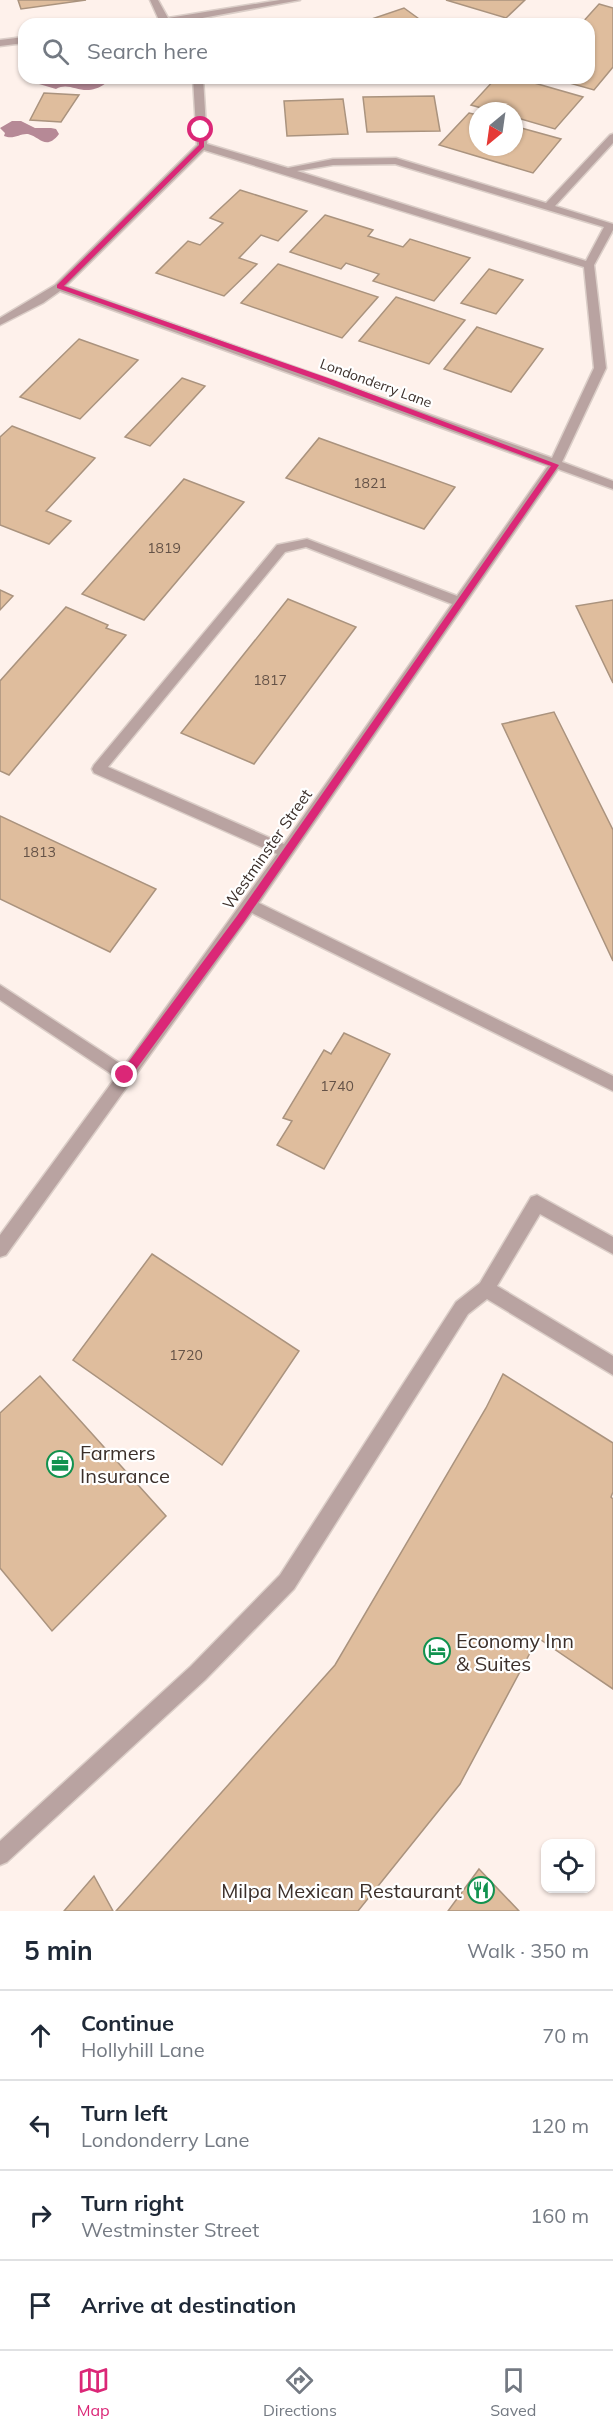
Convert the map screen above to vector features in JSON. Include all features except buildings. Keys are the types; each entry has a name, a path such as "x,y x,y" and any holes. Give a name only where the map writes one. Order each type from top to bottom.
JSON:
{"street":[{"path":"154,0 163,18"},
{"path":"194,18 296,0"},
{"path":"0,43 18,41"},
{"path":"0,322 39,301 60,286 202,146 198,84"},
{"path":"548,207 613,137"},
{"path":"202,146 287,170 490,236 590,265 611,225 396,161 333,162 287,170"},
{"name":"Westminster Street","path":"0,1249 250,905 555,465 600,368 590,265"},
{"name":"Londonderry Lane","path":"60,286 613,485"},
{"path":"287,852 99,769 281,548 307,543 460,602"},
{"path":"250,905 613,1084"},
{"path":"0,992 125,1075"},
{"path":"0,1854 198,1673 287,1582 462,1308 486,1289 537,1203 613,1246"},
{"path":"486,1289 613,1366"}],"shaded area":[{"path":"39,84 104,84 91,90 67,87 56,89"},
{"path":"12,121 21,121 35,128 56,129 59,134 50,142 43,142 28,134 4,136 5,133 0,128"}],"place":[{"name":"Farmers Insurance","path":"60,1464"},
{"name":"Economy Inn & Suites","path":"437,1651"},
{"name":"Milpa Mexican Restaurant","path":"481,1890"}],"route":[{"path":"125,1075 240,919 555,465 60,286 202,146 201,130"}]}
